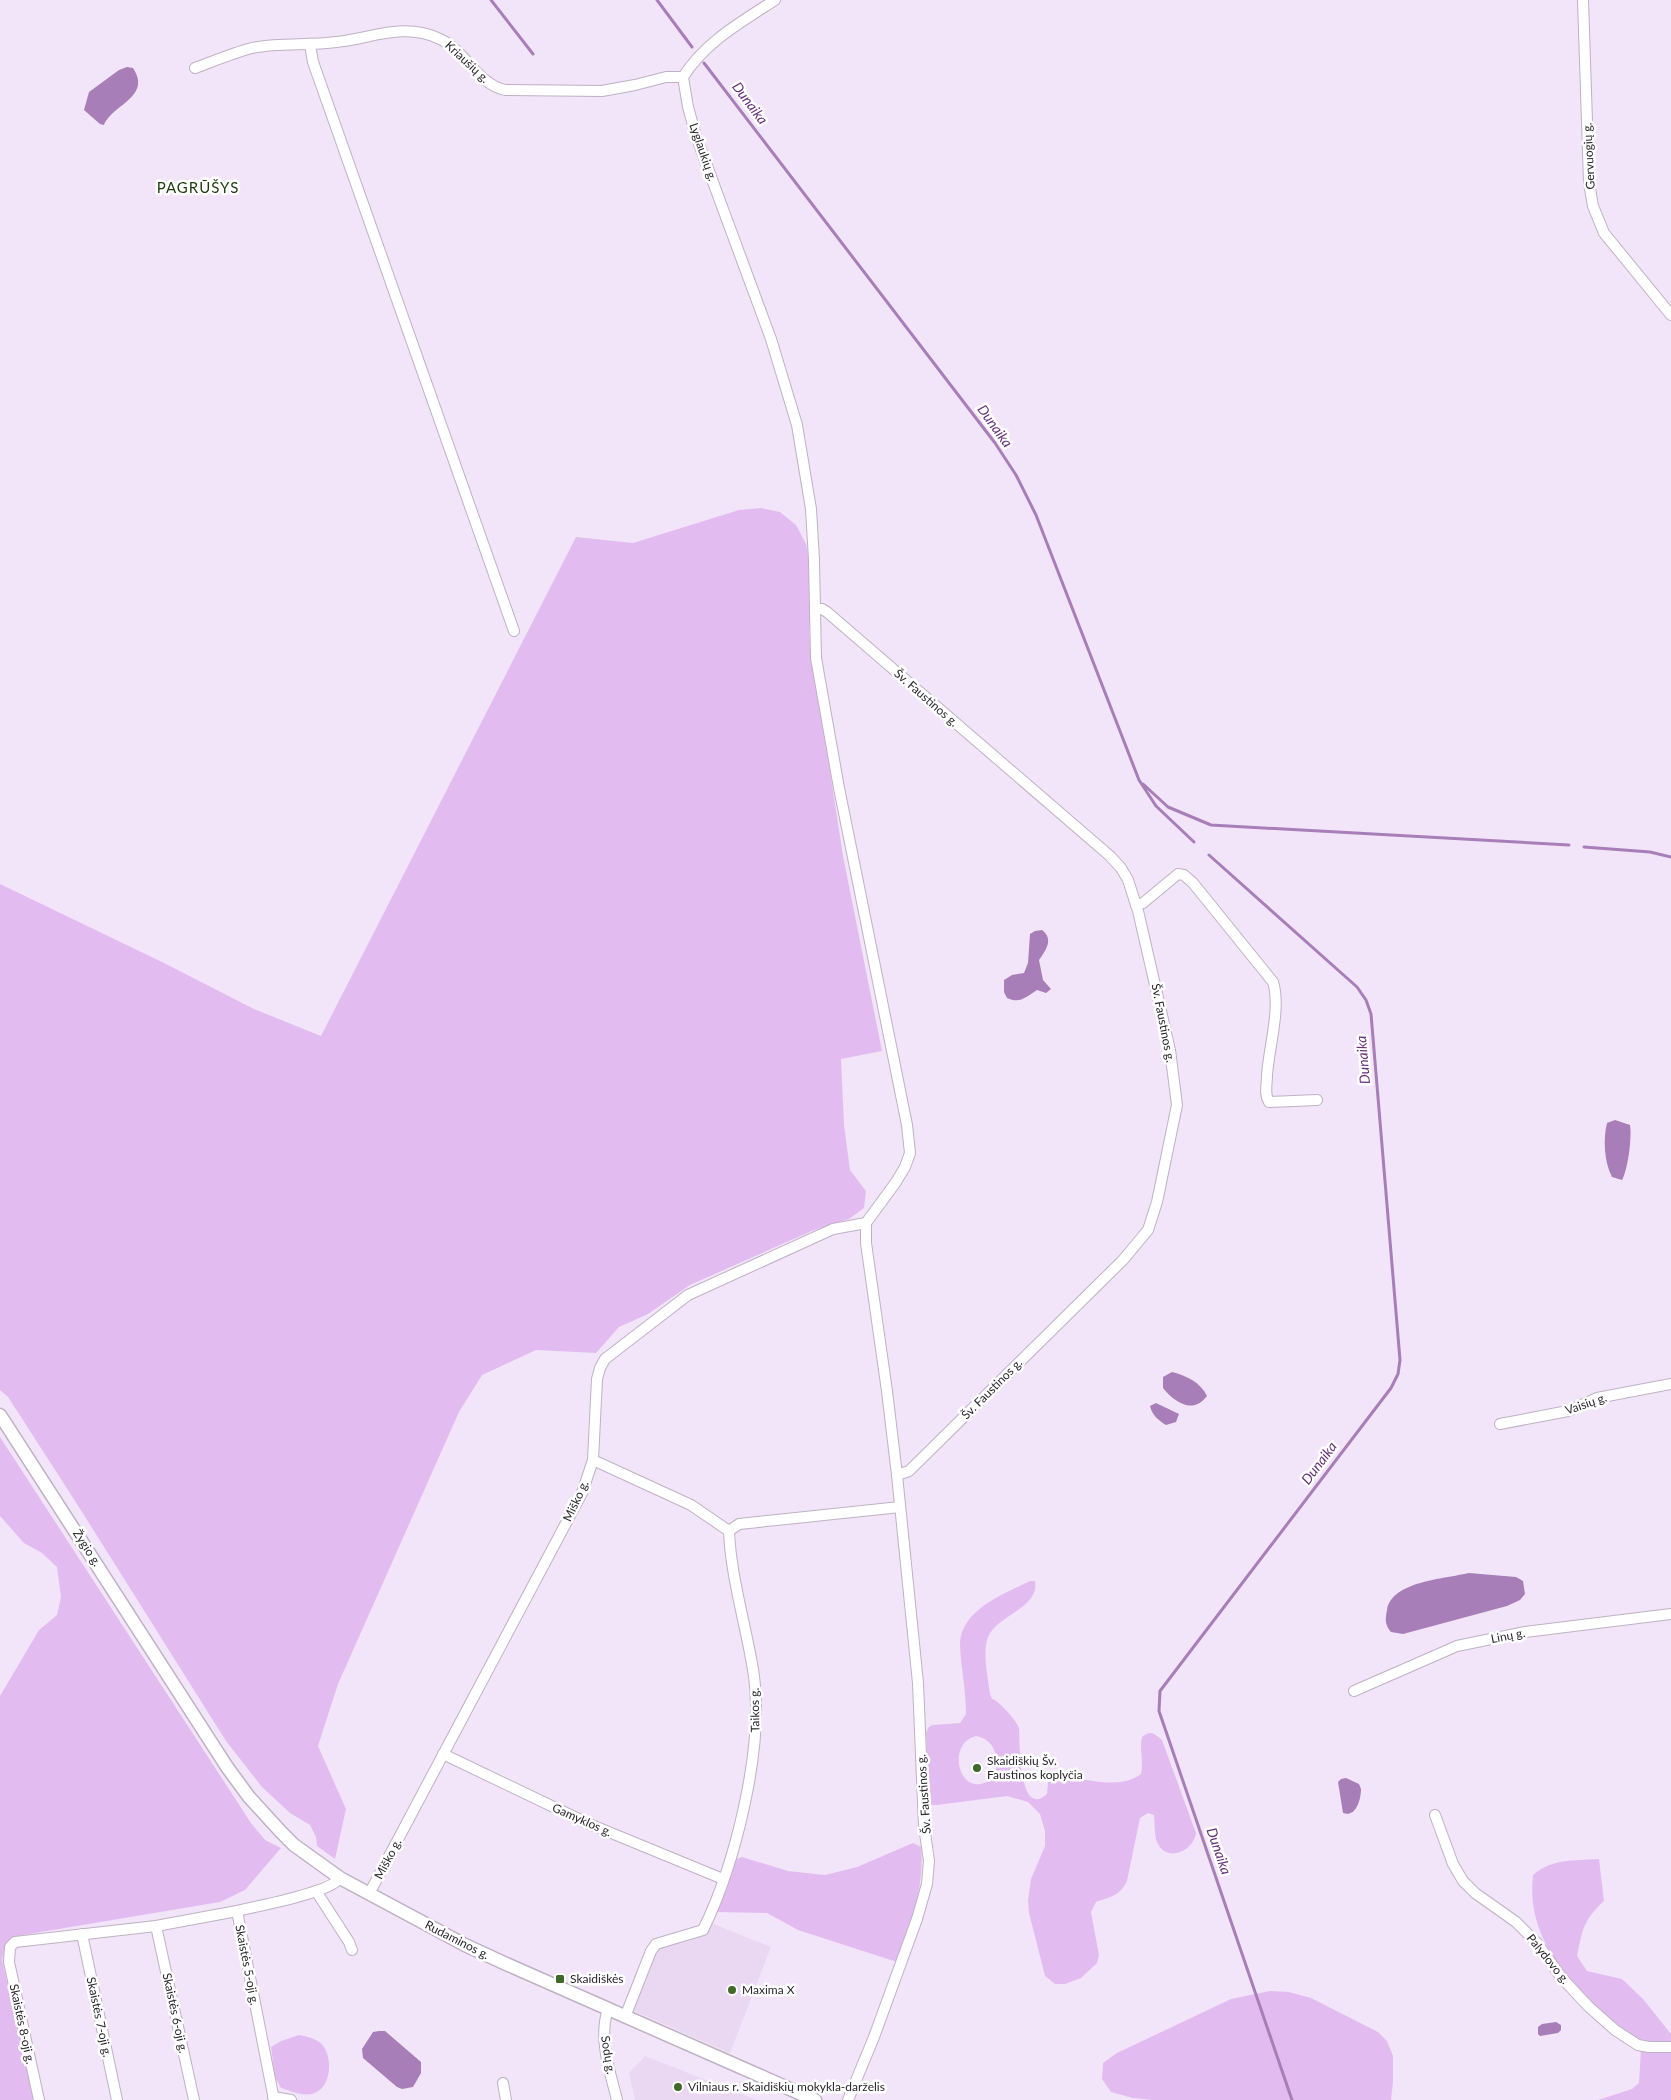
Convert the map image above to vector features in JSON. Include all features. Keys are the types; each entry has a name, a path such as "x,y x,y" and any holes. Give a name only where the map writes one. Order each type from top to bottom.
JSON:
{"main road":[{"name":"Žygio g.","path":"0,1415 173,1683"},
{"name":"Rudaminos g.","path":"173,1683 249,1797 294,1845 340,1878 465,1945 625,2018 815,2100"}],"street":[{"path":"683,77 693,61 705,48 775,0"},
{"name":"Gervuogių g.","path":"1583,0 1589,183 1593,206 1604,233 1671,315"},
{"name":"Kriaušių g.","path":"195,68 254,48 338,42 406,30 425,33 442,39 456,48 491,84 505,90 602,91 666,77 683,77"},
{"path":"310,45 313,62 514,632"},
{"name":"Lyglaukių g.","path":"683,77 688,107 696,136 771,339 797,426 811,509 815,609"},
{"path":"815,609 816,658 839,788 907,1125 910,1153 905,1167 896,1182 866,1223"},
{"name":"Šv. Faustinos g.","path":"815,609 822,609 827,612 1110,856 1121,868 1128,880 1136,905 1170,1050 1177,1105 1159,1194 1148,1230 1123,1260 909,1471 897,1475"},
{"path":"1136,905 1143,903 1178,874 1184,875 1193,883 1273,982 1277,994 1268,1058 1266,1096 1269,1102 1317,1100"},
{"name":"Šv. Faustinos g.","path":"848,2100 917,1919 929,1861 924,1826 918,1684 897,1475 866,1242 866,1223"},
{"name":"Miško g.","path":"370,1894 582,1493 593,1460 597,1379 605,1359 688,1294 833,1229 866,1223"},
{"name":"Vaisių g.","path":"1500,1424 1568,1411 1597,1398 1671,1384"},
{"path":"593,1460 691,1505 728,1531 739,1524 900,1507"},
{"name":"Taikos g.","path":"625,2018 651,1951 656,1944 702,1930 732,1851 748,1785 755,1739 756,1707 754,1678 736,1585 728,1531"},
{"name":"Linų g.","path":"1354,1691 1457,1646 1525,1632 1671,1614"},
{"name":"Gamyklos g.","path":"443,1754 587,1823 722,1879"},
{"name":"Palydovo g.","path":"1435,1815 1452,1864 1463,1880 1475,1893 1516,1922 1537,1943 1561,1977 1588,2006 1615,2030 1638,2045 1671,2047"},
{"name":"Skaistės 5-oji g.","path":"274,2099 237,1911 316,1891 337,1883 340,1878"},
{"path":"316,1891 349,1942 352,1950"},
{"path":"82,1934 156,1926 237,1911"},
{"name":"Skaistės 6-oji g.","path":"156,1926 194,2100"},
{"name":"Skaistės 8-oji g.","path":"39,2100 9,1962 10,1947 20,1940 82,1934"},
{"name":"Skaistės 7-oji g.","path":"82,1934 116,2100"},
{"name":"Sodų g.","path":"608,2010 604,2023 604,2038 617,2100"},
{"path":"503,2083 506,2100"},
{"path":"274,2099 291,2100"}],"shaded area":[{"path":"127,67 133,68 138,78 138,86 135,93 115,111 104,125 100,124 84,110 89,92 119,70"},
{"path":"761,508 780,512 796,525 806,544 812,577 809,634 843,856 882,1051 841,1059 844,1125 850,1170 866,1191 864,1208 849,1219 814,1230 690,1285 648,1314 619,1327 596,1353 536,1350 482,1375 459,1412 338,1684 318,1746 346,1809 335,1859 317,1846 316,1837 310,1825 290,1813 262,1787 226,1741 77,1504 8,1397 0,1390 0,884 162,962 254,1009 321,1036 576,537 633,543 739,510"},
{"path":"1042,930 1048,937 1048,945 1039,960 1043,980 1051,989 1046,993 1037,990 1019,1000 1007,998 1004,992 1004,980 1012,975 1024,973 1028,963 1030,934"},
{"path":"1615,1120 1630,1125 1629,1153 1622,1180 1612,1177 1607,1164 1605,1150 1607,1123"},
{"path":"1172,1372 1192,1380 1201,1387 1207,1396 1196,1405 1190,1406 1178,1402 1163,1388 1163,1377"},
{"path":"1156,1403 1179,1414 1176,1422 1166,1425 1158,1420 1150,1406"},
{"path":"0,1437 251,1823 265,1840 281,1848 245,1890 220,1902 17,1936 5,1946 2,1960 34,2100 0,2100 0,1696 39,1630 57,1615 61,1597 57,1567 42,1553 24,1543 0,1516"},
{"path":"1469,1573 1516,1577 1523,1581 1525,1594 1520,1600 1507,1606 1403,1634 1391,1632 1386,1622 1387,1610 1391,1600 1398,1593 1420,1583"},
{"path":"1030,1581 1035,1581 1035,1590 1031,1598 1025,1605 993,1629 986,1643 985,1658 992,1699 1007,1711 1019,1728 1022,1776 1031,1796 1038,1799 1047,1794 1048,1782 1059,1779 1071,1778 1106,1782 1130,1780 1141,1774 1142,1737 1152,1733 1162,1740 1196,1833 1194,1840 1185,1850 1173,1853 1166,1852 1157,1842 1154,1815 1148,1813 1140,1818 1127,1881 1118,1893 1096,1902 1091,1912 1099,1955 1097,1963 1081,1978 1065,1984 1055,1984 1045,1976 1029,1913 1028,1900 1031,1879 1045,1846 1045,1831 1040,1814 1028,1802 1007,1796 937,1805 932,1805 930,1802 926,1732 932,1725 960,1723 966,1714 960,1645 962,1633 967,1622 985,1605","holes":["976,1736 982,1738 993,1747 996,1757 996,1768 994,1775 989,1780 984,1783 975,1784 968,1781 962,1774 959,1766 959,1757 961,1748 967,1740"]},
{"path":"1346,1778 1359,1784 1361,1789 1357,1807 1348,1814 1343,1813 1338,1782"},
{"path":"913,1843 921,1847 921,1877 915,1906 897,1962 798,1930 767,1913 717,1912 734,1860 742,1857 788,1871 825,1875 857,1867"},
{"path":"1599,1859 1604,1901 1592,1914 1585,1926 1577,1956 1587,1971 1622,1979 1643,1999 1671,2034 1671,2100 1598,2100 1632,2089 1639,2083 1641,2049 1582,1993 1565,1973 1550,1952 1539,1928 1533,1903 1533,1875 1556,1863 1572,1860"},
{"path":"711,1923 771,1947 730,2053 634,2011 654,1951"},
{"path":"1270,1991 1289,1992 1311,1998 1378,2032 1387,2041 1393,2056 1391,2100 1153,2100 1133,2098 1111,2092 1102,2079 1103,2063 1117,2053 1231,1999"},
{"path":"1556,2022 1561,2025 1561,2030 1558,2033 1540,2036 1538,2034 1538,2027 1542,2024"},
{"path":"385,2031 421,2062 421,2073 413,2087 402,2089 397,2087 363,2058 362,2049 373,2032"},
{"path":"299,2035 319,2042 324,2047 329,2060 327,2081 323,2087 312,2094 300,2094 281,2088 275,2077 271,2047 281,2041"},
{"name":"Vilniaus r. Skaidiškių mokykla-darželis","path":"645,2056 757,2100 635,2100 629,2073"}],"waterway":[{"path":"491,0 533,54"},
{"name":"Dunaika","path":"657,0 692,47"},
{"name":"Dunaika","path":"704,63 995,443 1016,475 1036,515 1139,780 1156,806 1194,842"},
{"path":"1143,784 1168,807 1211,825 1569,845"},
{"path":"1584,847 1650,852 1671,857"},
{"name":"Dunaika","path":"1209,855 1357,987 1366,1000 1371,1014 1400,1360 1398,1374 1391,1388 1160,1691 1159,1711 1292,2100"}],"place":[{"name":"Skaidiškių Šv. Faustinos koplyčia","path":"977,1768"},
{"name":"Skaidiškės","path":"560,1979"},
{"name":"Maxima X","path":"732,1990"},
{"name":"Vilniaus r. Skaidiškių mokykla-darželis","path":"678,2087"}],"district":[{"name":"PAGRŪŠYS","path":"198,188"}]}
